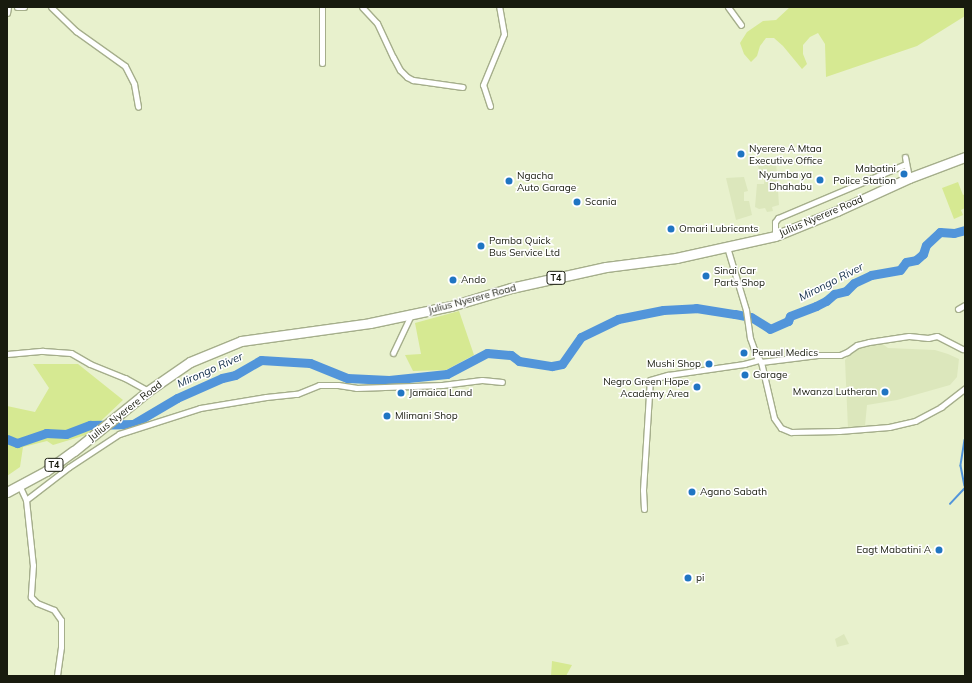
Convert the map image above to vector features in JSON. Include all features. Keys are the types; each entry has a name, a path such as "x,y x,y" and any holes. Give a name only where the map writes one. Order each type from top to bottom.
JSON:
{"highway":[{"name":"Julius Nyerere Road","path":"7,492 20,487 46,471 98,433 148,391 190,362 241,341 370,323 411,315 452,306 511,288 606,267 676,258 775,236 837,211 909,178 965,157"}],"street":[{"path":"7,13 8,7"},
{"path":"17,7 24,7"},
{"path":"51,7 76,31 125,66 134,84 138,107"},
{"path":"322,7 322,63"},
{"path":"362,7 377,23 400,70 407,77 413,80 463,87"},
{"path":"490,106 483,85 504,34 499,7"},
{"path":"728,7 741,26"},
{"path":"905,157 909,178"},
{"path":"775,236 775,222 778,218 906,164"},
{"path":"727,247 746,310 749,329 760,361 774,418 781,428 791,432 875,428 915,421 941,407 965,388"},
{"path":"958,309 965,305"},
{"path":"392,353 411,315"},
{"path":"644,509 643,490 650,380 668,375 760,361 818,355 840,355 857,345 909,336 928,338 937,336 963,348"},
{"path":"7,354 35,351 71,353 90,364 125,378 148,391"},
{"path":"26,500 69,467 119,434 200,408 266,397 297,394 319,385 338,385 356,388 442,385 482,380 502,382"},
{"path":"20,487 26,500 33,566 31,597 37,603 54,610 62,620 56,676"}],"shaded area":[{"path":"776,161 779,205 772,207 773,211 767,212 765,208 759,209 755,207 757,184 764,184 765,174 759,173 758,164"},
{"path":"744,177 748,191 744,192 744,201 749,201 752,215 736,220 726,178"},
{"name":"Mwanza Lutheran","path":"880,342 888,348 935,350 959,359 957,377 950,385 897,400 867,405 865,426 848,429 845,360 855,347"},
{"path":"844,634 849,644 837,647 835,639"}],"green space":[{"path":"790,7 965,7 965,16 917,46 826,77 825,44 818,33 810,37 803,45 803,54 807,64 802,69 783,46 774,38 766,38 760,46 757,56 751,62 744,54 740,43 747,32 763,21 776,20"},
{"path":"958,182 963,195 965,194 965,208 961,210 963,215 954,219 942,188"},
{"path":"459,311 474,355 446,370 413,371 405,355 421,354 415,323"},
{"path":"33,364 78,364 123,400 86,435 53,445 47,441 23,447 20,467 7,476 7,406 35,412 49,388"},
{"path":"552,661 572,665 566,676 551,676"}],"waterway":[{"name":"Mirongo River","path":"7,439 17,443 46,433 66,434 90,425 133,424 177,398 222,378 235,375 261,360 310,363 347,378 389,380 447,374 487,353 511,355 519,361 552,366 562,364 581,337 618,319 663,310 696,308 735,314 751,317 770,329 788,321 790,316 816,306 826,301 834,294 846,291 854,283 871,275 900,270 906,262 916,260 923,254 926,245 940,232 954,233 965,230"},
{"path":"965,440 961,466 965,486"},
{"path":"950,504 965,488"}],"place":[{"name":"Nyerere A Mtaa Executive Office","path":"741,154"},
{"name":"Mabatini Police Station","path":"904,174"},
{"name":"Nyumba ya Dhahabu","path":"820,180"},
{"name":"Ngacha Auto Garage","path":"509,181"},
{"name":"Scania","path":"577,202"},
{"name":"Omari Lubricants","path":"671,229"},
{"name":"Pamba Quick Bus Service Ltd","path":"481,246"},
{"name":"Sinai Car Parts Shop","path":"706,276"},
{"name":"Ando","path":"453,280"},
{"name":"Penuel Medics","path":"744,353"},
{"name":"Mushi Shop","path":"709,364"},
{"name":"Garage","path":"745,375"},
{"name":"Negro Green Hope Academy Area","path":"697,387"},
{"name":"Mwanza Lutheran","path":"885,392"},
{"name":"Jamaica Land","path":"401,393"},
{"name":"Mlimani Shop","path":"387,416"},
{"name":"Agano Sabath","path":"692,492"},
{"name":"Eagt Mabatini A","path":"939,550"},
{"name":"pi","path":"688,578"}]}
